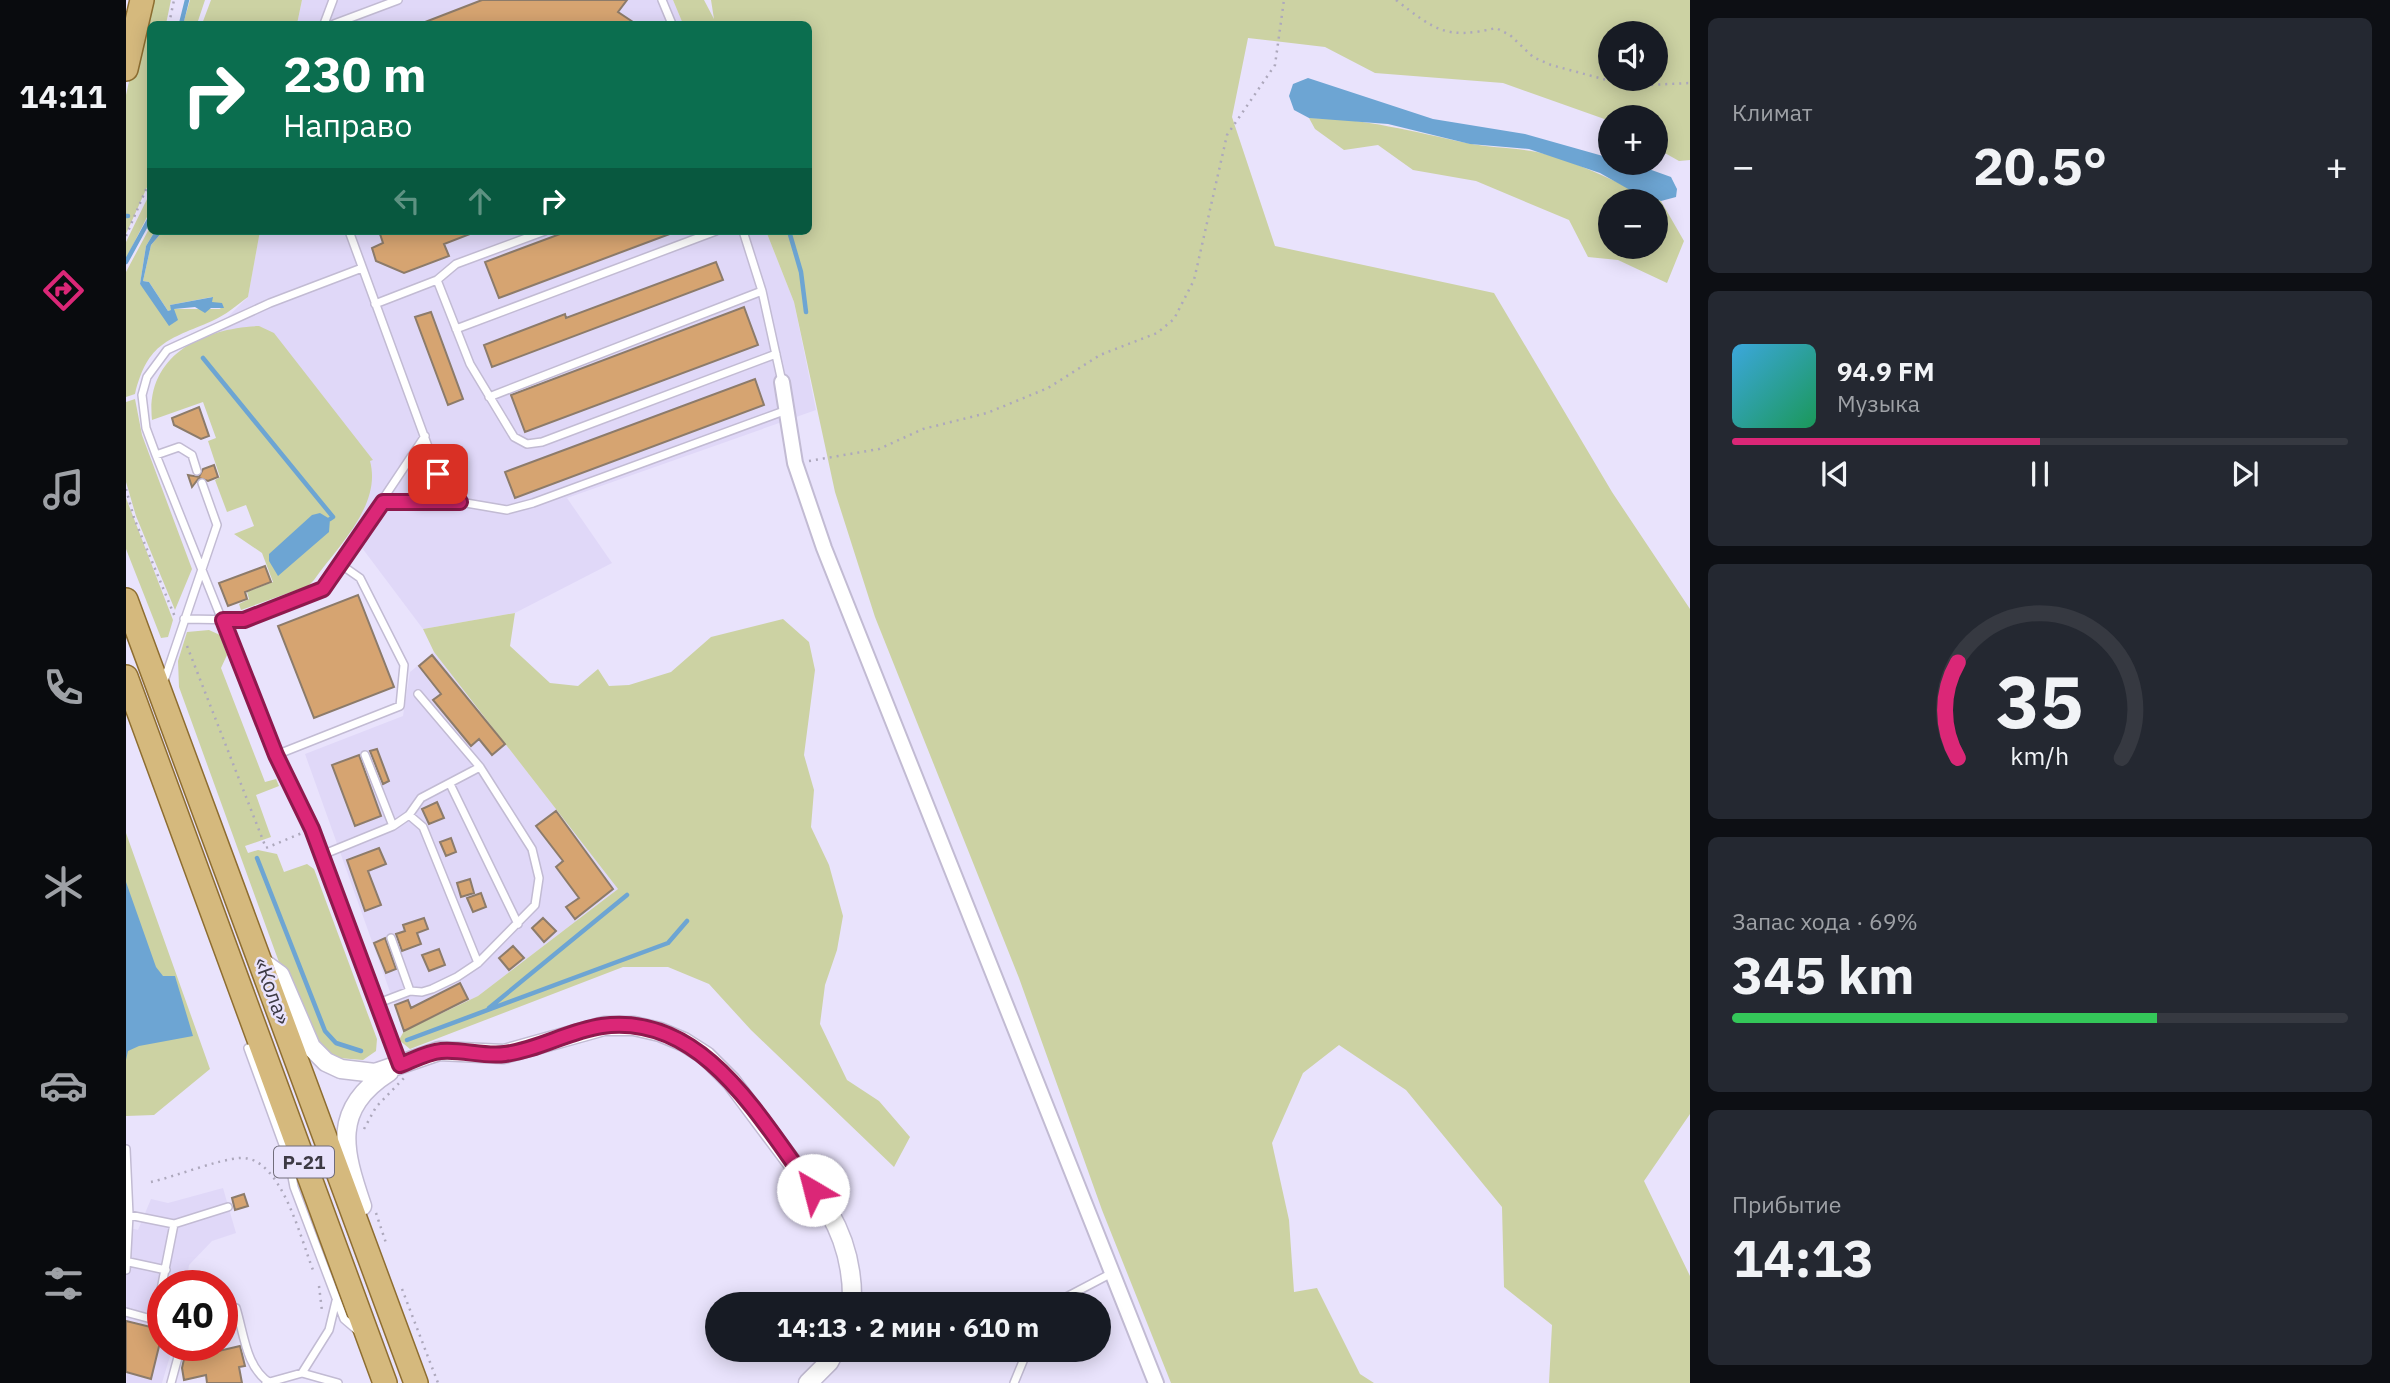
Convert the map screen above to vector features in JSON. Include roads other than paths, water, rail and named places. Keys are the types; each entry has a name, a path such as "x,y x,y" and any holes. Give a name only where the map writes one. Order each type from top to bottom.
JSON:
{"main road":[{"path":"126,69 142,0"},
{"name":"«Кола»","path":"126,600 262,962 381,1260 416,1383"},
{"name":"«Кола»","path":"126,677 385,1383"}],"street":[{"path":"782,382 784,411 795,463 824,548 927,813 1156,1383"},
{"path":"262,962 281,975 304,1037 326,1062 359,1072 375,1073 439,1051 504,1054 604,1026 634,1026 660,1032 684,1042 706,1056 731,1081 829,1212 841,1231 848,1252 851,1292"},
{"path":"381,1260 347,1160 346,1133 353,1106 361,1093 400,1065"},
{"path":"808,1383 829,1362"}],"lane":[{"path":"325,21 333,0"},
{"path":"342,21 398,0"},
{"path":"662,0 671,21"},
{"path":"350,235 438,474 460,502"},
{"path":"375,304 437,280 456,264 534,235"},
{"path":"456,329 705,235"},
{"path":"744,235 762,291 782,382"},
{"path":"362,268 270,303 167,350 147,377 142,395 146,428 156,455 276,755 312,829 400,1065"},
{"path":"437,280 456,329 489,397 514,437 527,444 542,442 776,354"},
{"path":"489,397 762,291"},
{"path":"383,502 460,502 507,510 533,503 784,411"},
{"path":"184,619 244,620 323,589 425,436"},
{"path":"156,455 179,447 191,455 197,471"},
{"path":"161,692 217,525 202,483"},
{"path":"276,755 400,706 404,665 360,578 340,564"},
{"path":"376,1004 410,991 432,989 478,963 535,905 539,878 532,849 480,768 418,694"},
{"path":"365,755 393,826"},
{"path":"322,855 393,826 409,815 421,799 480,768"},
{"path":"450,784 517,925"},
{"path":"409,815 423,827 478,963"},
{"path":"391,938 410,991"},
{"path":"248,1048 289,1161 294,1187 344,1319 370,1340"},
{"path":"126,1149 129,1215 129,1262 126,1270"},
{"path":"129,1215 174,1224 228,1207"},
{"path":"129,1262 166,1270 174,1224"},
{"path":"1076,1292 1112,1273"},
{"path":"302,1373 329,1330 337,1300"},
{"path":"126,1312 147,1318"},
{"path":"238,1315 251,1362 258,1375 270,1383"},
{"path":"171,1383 177,1361"},
{"path":"1014,1383 1022,1362"},
{"path":"263,1383 302,1373 338,1383"}],"water":[{"path":"1308,78 1433,119 1525,134 1598,155 1598,172 1529,149 1470,144 1388,124 1309,118 1294,110 1289,96 1293,84"},
{"path":"1604,175 1665,175 1671,177 1677,189 1676,197 1668,199 1668,189 1628,189"},
{"path":"153,235 160,235 151,245 143,281 149,282 168,311 171,310 170,305 213,297 212,302 222,303 224,308 211,308 205,313 195,307 174,309 178,320 169,326 140,284 146,246"},
{"path":"320,513 330,519 329,532 278,576 269,561 269,554 312,515"},
{"path":"126,882 156,967 163,976 175,976 193,1036 139,1046 128,1051 126,1060"}],"waterway":[{"path":"182,21 187,0"},
{"path":"126,262 147,224"},
{"path":"790,235 801,272 806,312"},
{"path":"203,358 333,517 330,519"},
{"path":"257,858 325,1031 336,1043 361,1051"},
{"path":"489,1008 627,895"},
{"path":"407,1040 668,943 687,921"}]}
